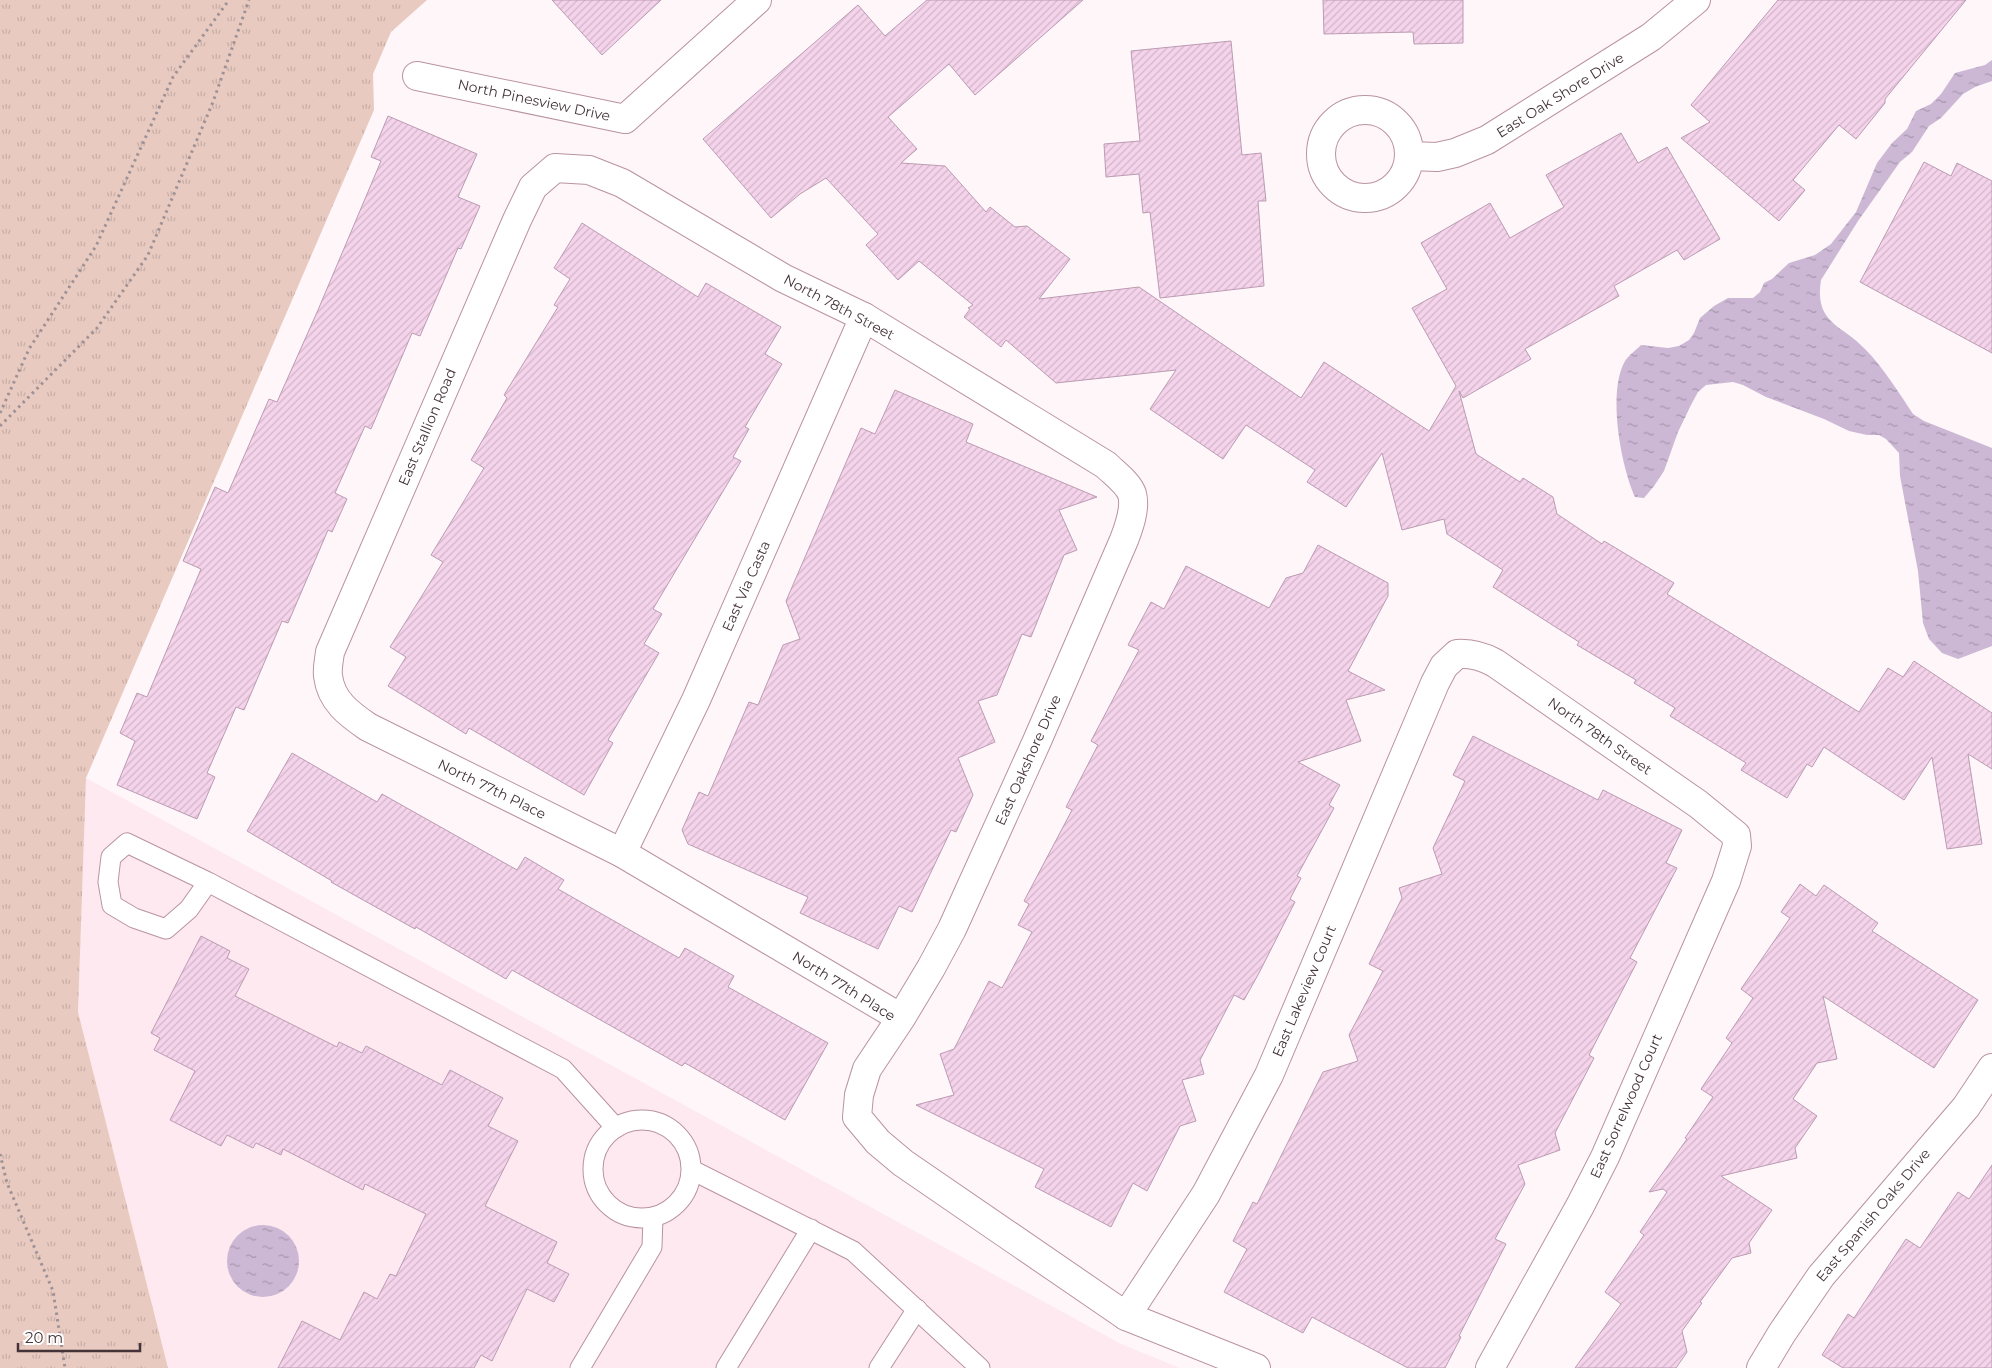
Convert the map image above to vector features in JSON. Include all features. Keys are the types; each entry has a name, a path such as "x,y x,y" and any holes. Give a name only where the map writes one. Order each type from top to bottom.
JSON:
{"street":[{"name":"North Pinesview Drive","path":"416,76 625,119 757,0"},
{"name":"East Oak Shore Drive","path":"1409,156 1437,157 1455,153 1487,140 1651,38 1696,0"},
{"name":"North 78th Street","path":"555,168 589,170 622,183 783,278 864,317 1106,465 1121,479 1132,494"},
{"name":"East Stallion Road","path":"334,696 328,676 330,652 517,220 533,187 555,168"},
{"name":"East Via Casta","path":"622,853 696,700 864,317"},
{"name":"East Oakshore Drive","path":"901,1018 952,929 1037,741 1124,540 1132,511 1132,494"},
{"name":"North 78th Street","path":"1457,654 1479,656 1495,663 1698,804 1736,834"},
{"name":"East Lakeview Court","path":"1126,1316 1206,1194 1269,1075 1435,683 1444,666 1457,654"},
{"name":"North 77th Place","path":"334,696 349,715 368,727 622,853 901,1018 867,1069 859,1095 857,1117 878,1142 903,1163 1126,1316 1256,1368"},
{"name":"East Sorrelwood Court","path":"1490,1368 1605,1157 1726,881 1737,846 1736,834"},
{"name":"East Spanish Oaks Drive","path":"1762,1368 1782,1333 1821,1276 1867,1220 1966,1107 1992,1068"}],"lane":[{"path":"208,882 189,909 166,929 134,918 112,905 108,882 111,858 127,843 208,882 563,1069 616,1128"},
{"path":"641,1120 656,1122 671,1129 682,1140 690,1154 692,1170 689,1186 681,1200 668,1212 652,1217 636,1218 620,1213 607,1204 598,1190 593,1174 595,1158 601,1143 616,1128 625,1123 641,1120"},
{"path":"692,1170 854,1251 980,1368"},
{"path":"580,1368 652,1247 652,1217"},
{"path":"726,1368 811,1229"},
{"path":"879,1368 917,1309"}],"path":[{"path":"0,413 29,349 96,246 173,76 229,0"},
{"path":"0,426 97,328 148,255 214,102 249,0"},
{"path":"0,1154 7,1183 53,1291 65,1368"}],"shaded area":[{"path":"86,778 1121,1344 1180,1368 168,1368 78,1012"}],"green space":[{"path":"0,0 427,0 391,32 373,74 374,110 86,778 78,1012 168,1368 0,1368"}],"water":[{"path":"1992,60 1992,81 1963,94 1941,118 1929,126 1912,152 1900,162 1858,221 1821,280 1820,295 1826,315 1871,356 1913,414 1924,421 1992,448 1992,646 1958,659 1942,653 1929,639 1923,623 1918,571 1900,476 1899,453 1886,439 1879,435 1867,435 1849,431 1733,382 1706,385 1698,392 1691,405 1678,432 1664,471 1644,498 1635,497 1621,449 1618,429 1617,391 1625,361 1641,345 1668,348 1679,346 1689,340 1700,318 1714,306 1728,298 1753,298 1760,292 1764,283 1772,279 1789,263 1815,255 1831,244 1856,212 1877,163 1892,143 1907,129 1916,111 1931,104 1941,94 1955,73 1985,65"},
{"path":"263,1225 277,1228 289,1235 296,1247 299,1261 296,1275 289,1287 277,1294 263,1297 249,1294 237,1287 230,1275 227,1261 230,1247 237,1235 249,1228"}],"building":[{"path":"552,0 661,0 602,55"},
{"path":"927,0 1083,0 975,95 949,64 888,117 917,149 901,163 945,166 986,212 990,207 1015,227 1027,226 1070,259 1039,299 1139,287 1301,398 1324,362 1429,431 1456,386 1412,308 1447,289 1421,243 1490,203 1510,238 1564,207 1546,175 1621,133 1638,163 1667,147 1720,239 1684,260 1677,250 1614,286 1619,296 1525,349 1531,359 1463,398 1459,391 1476,454 1520,482 1523,478 1553,497 1557,514 1602,544 1604,541 1674,583 1667,594 1859,712 1888,668 1903,677 1914,661 1992,713 1992,769 1968,754 1982,844 1947,849 1932,757 1904,800 1824,747 1812,767 1807,764 1787,798 1741,770 1746,763 1670,716 1675,708 1634,683 1636,680 1577,645 1579,642 1493,587 1503,570 1447,534 1444,519 1402,530 1382,453 1346,507 1307,482 1315,470 1246,425 1223,459 1150,409 1176,370 1056,383 1006,340 1001,347 964,317 970,309 968,308 973,305 919,261 898,280 866,245 878,234 826,178 800,194 771,218 703,139 858,5 885,36"},
{"path":"1323,0 1463,0 1463,43 1414,44 1413,32 1324,34"},
{"path":"1778,0 1966,0 1885,99 1885,103 1856,139 1839,125 1793,180 1805,190 1779,221 1681,138 1710,122 1691,105"},
{"path":"1231,41 1242,155 1261,153 1266,201 1258,201 1264,286 1160,298 1150,212 1143,213 1139,174 1106,177 1104,144 1140,141 1131,51"},
{"path":"388,116 477,154 458,197 480,206 461,249 458,248 420,336 412,333 371,429 365,426 335,493 347,499 332,532 328,530 288,623 282,621 244,710 236,707 207,773 215,777 197,819 117,785 135,741 120,733 137,693 147,697 201,569 183,561 215,487 228,493 269,399 277,402 318,310 381,161 371,157"},
{"path":"1924,162 1951,176 1957,163 1992,181 1992,353 1860,282"},
{"path":"582,223 698,297 706,283 781,327 765,354 782,364 745,427 749,429 733,457 741,461 653,609 662,614 644,644 659,653 608,740 613,743 584,795 469,728 466,734 388,686 406,657 390,647 443,562 431,555 484,468 471,460 507,398 504,395 558,307 554,305 570,279 554,268"},
{"path":"895,390 973,424 966,442 1097,497 1059,510 1077,550 1064,555 1031,637 1022,634 997,695 978,701 995,742 958,758 973,795 956,832 951,830 912,912 899,906 878,949 800,913 808,897 688,844 682,830 699,792 708,796 749,702 758,705 783,645 800,639 786,601 861,428 875,434"},
{"path":"1318,545 1388,583 1388,596 1348,671 1385,690 1346,700 1361,741 1298,762 1340,785 1329,805 1334,808 1297,876 1301,878 1290,899 1295,902 1259,973 1244,1000 1234,995 1200,1060 1204,1074 1182,1080 1196,1121 1180,1126 1147,1191 1133,1183 1111,1227 1035,1187 1044,1169 916,1105 954,1095 940,1054 954,1049 989,981 1002,988 1032,932 1018,925 1029,904 1024,901 1072,810 1066,807 1098,745 1091,741 1139,650 1128,645 1151,602 1164,609 1186,566 1269,608 1286,578 1303,573"},
{"path":"1473,736 1598,800 1603,790 1682,830 1666,863 1677,868 1630,958 1637,962 1589,1055 1594,1058 1555,1133 1560,1150 1518,1165 1525,1184 1495,1239 1506,1244 1459,1336 1461,1337 1445,1368 1408,1368 1312,1317 1303,1333 1224,1292 1247,1249 1233,1241 1253,1202 1257,1204 1323,1072 1358,1061 1349,1035 1383,971 1369,964 1402,898 1399,888 1442,874 1433,848 1465,781 1453,775"},
{"path":"292,753 377,802 382,794 517,870 525,857 564,880 558,889 679,958 685,948 734,976 728,987 828,1043 785,1120 685,1063 682,1066 512,970 506,979 416,927 415,929 331,882 247,831"},
{"path":"1800,884 1816,896 1824,885 1878,923 1872,931 1978,1000 1934,1068 1823,996 1837,1059 1817,1063 1793,1099 1817,1116 1795,1148 1797,1158 1721,1176 1772,1210 1749,1243 1751,1253 1732,1258 1700,1302 1702,1303 1682,1331 1687,1352 1676,1368 1575,1368 1621,1304 1605,1292 1644,1235 1640,1232 1667,1192 1663,1189 1649,1192 1687,1139 1685,1138 1713,1097 1701,1089 1732,1043 1726,1038 1753,998 1741,989 1790,918 1781,912"},
{"path":"201,936 230,951 227,958 249,969 235,996 337,1047 339,1042 362,1053 366,1046 442,1085 450,1070 503,1098 488,1126 518,1141 485,1206 557,1242 547,1263 569,1274 554,1302 527,1289 492,1361 481,1355 474,1368 278,1368 302,1321 340,1340 364,1292 377,1299 390,1274 396,1276 426,1214 365,1184 363,1190 283,1149 281,1155 256,1143 253,1148 227,1135 221,1146 170,1120 195,1071 154,1050 160,1038 151,1033"},
{"path":"1992,1165 1992,1368 1843,1368 1822,1355 1848,1314 1854,1318 1906,1239 1920,1248 1958,1192 1969,1199"}]}
